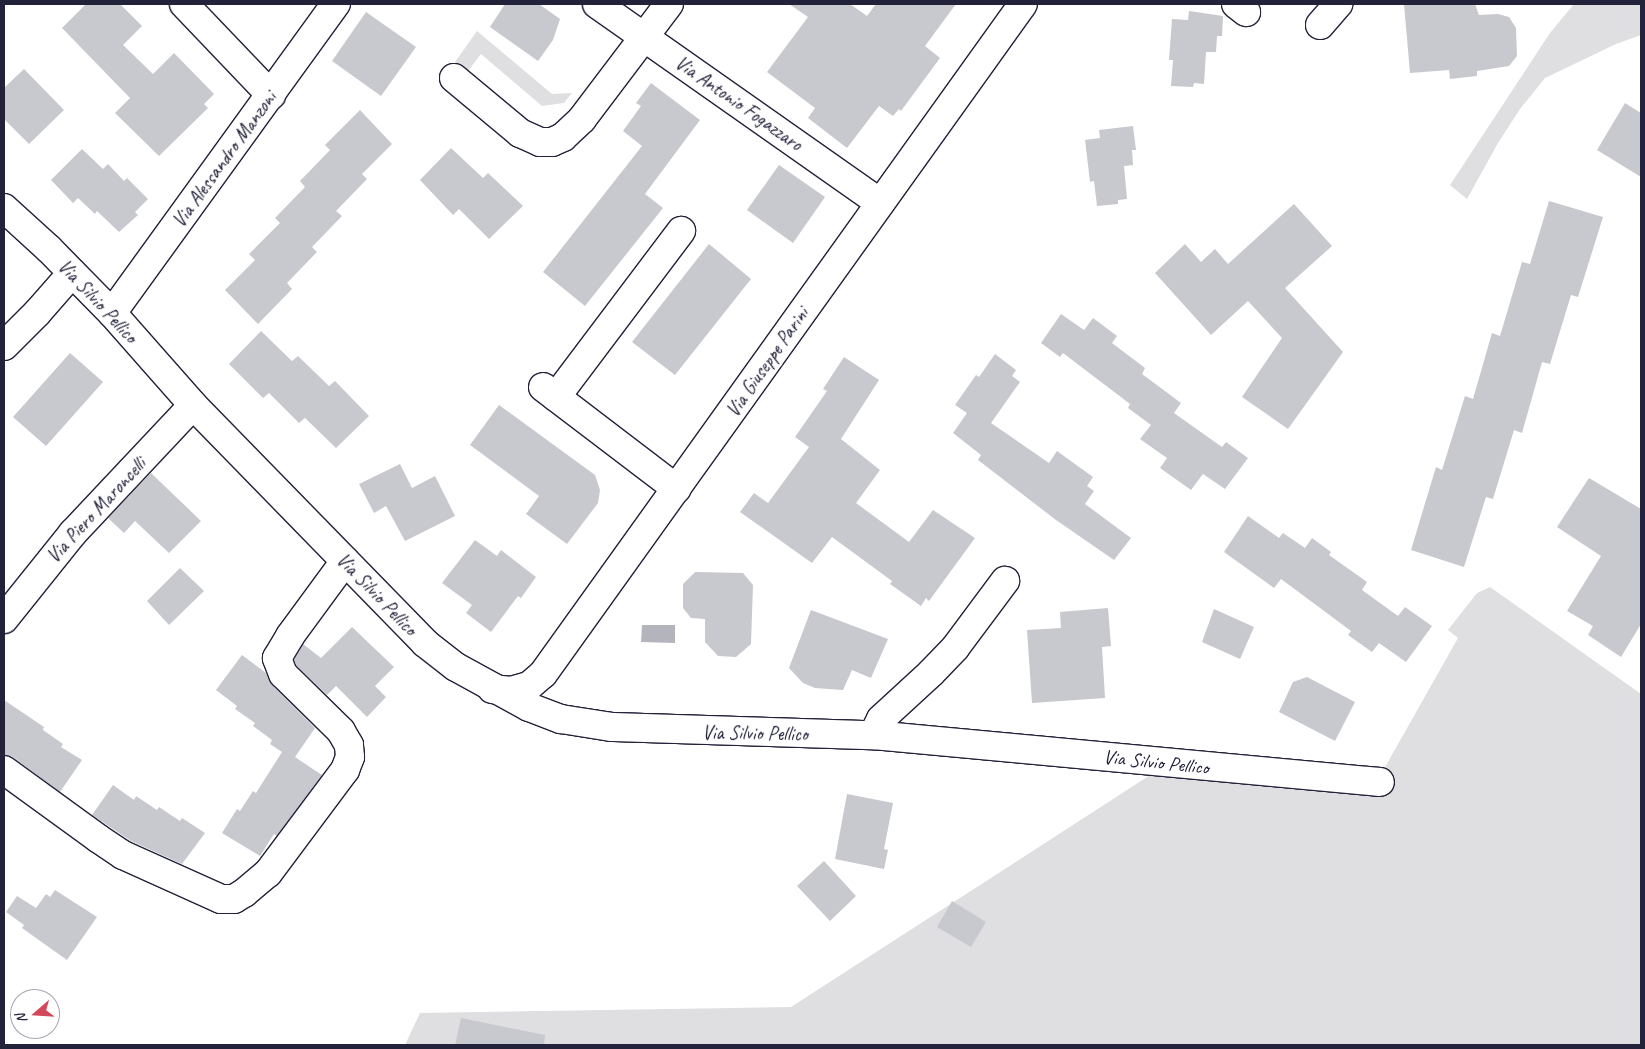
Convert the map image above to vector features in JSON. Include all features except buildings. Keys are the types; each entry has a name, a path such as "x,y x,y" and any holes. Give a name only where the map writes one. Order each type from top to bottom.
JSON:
{"street":[{"path":"184,4 271,95"},
{"name":"Via Alessandro Manzoni","path":"112,312 336,4"},
{"name":"Via Antonio Fogazzaro","path":"597,4 880,203"},
{"path":"454,78 520,134 529,139 552,142 573,130 669,4"},
{"name":"Via Giuseppe Parini","path":"491,688 510,691 529,686 543,674 1023,4"},
{"path":"1320,25 1338,4"},
{"name":"Via Silvio Pellico","path":"4,208 112,312 193,406 425,643 456,668 529,707 561,719 612,727 873,735 1380,782"},
{"path":"677,489 550,392 681,231"},
{"path":"4,346 37,313 72,273"},
{"name":"Via Piero Maroncelli","path":"4,619 73,533 193,406"},
{"path":"4,770 99,840 123,855 221,899 234,899 244,893 268,873 345,770 350,757 349,745 341,732 283,674 277,658 285,642 345,561"},
{"path":"873,735 881,719 955,648 1005,581"}],"shaded area":[{"path":"1574,4 1641,4 1641,35 1616,44 1545,78 1520,109 1498,143 1467,199 1450,185 1550,33"},
{"path":"477,31 552,94 572,93 564,103 542,106 481,54 468,71 455,62"},
{"path":"1490,587 1641,694 1641,1045 405,1045 420,1013 791,1007 1158,770 1380,776 1458,638 1448,630 1477,593"},
{"path":"642,625 675,625 675,643 641,642"}]}
